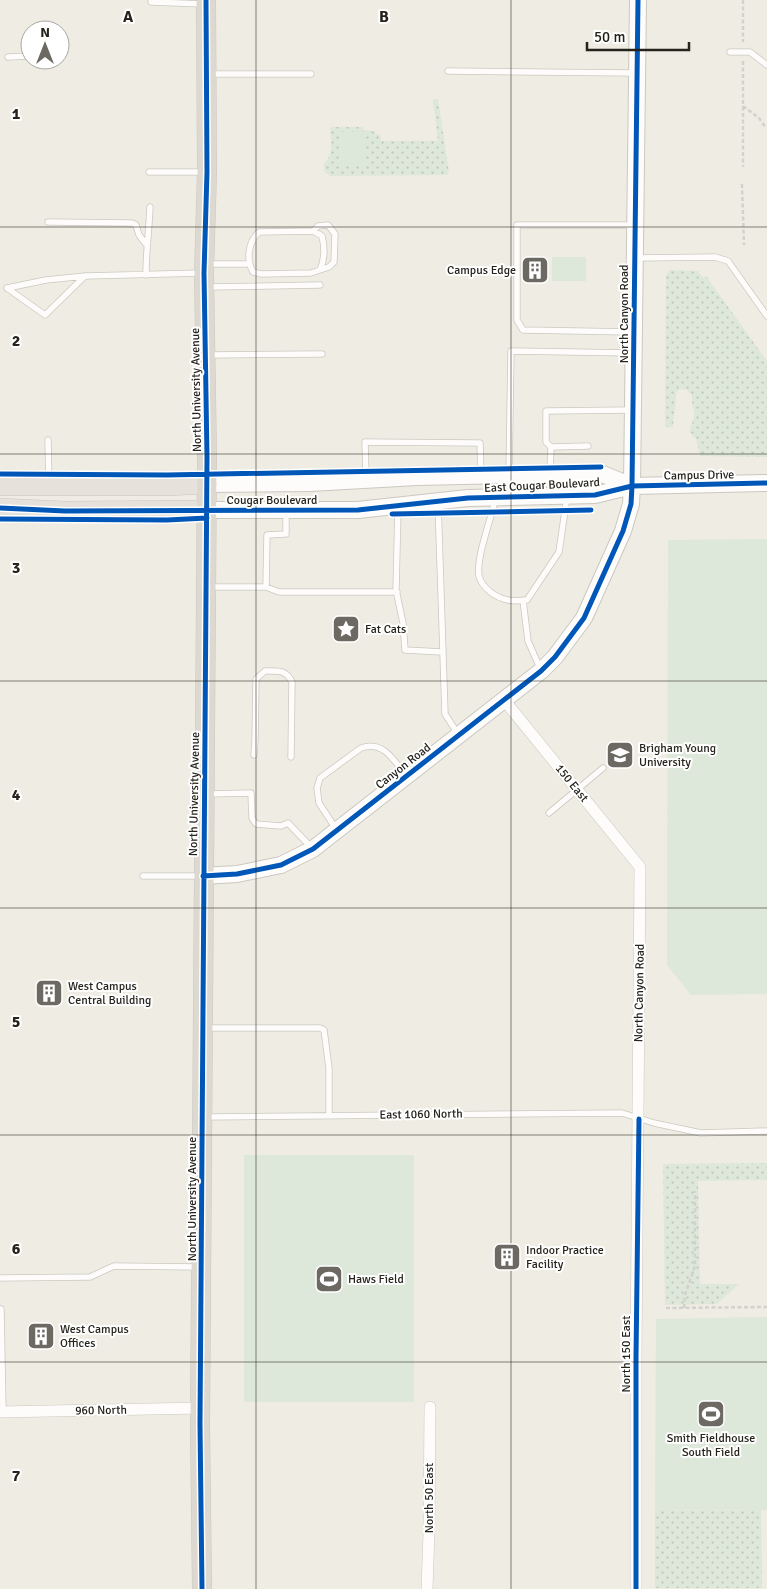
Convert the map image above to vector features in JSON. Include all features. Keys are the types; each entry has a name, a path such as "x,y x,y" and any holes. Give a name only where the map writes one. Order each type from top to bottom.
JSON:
{"highway":[{"name":"North University Avenue","path":"202,1589 200,1424 207,510 204,275 207,172 206,2"}],"main road":[{"name":"North Canyon Road","path":"584,618 623,531 631,504 638,0"},
{"name":"East Cougar Boulevard","path":"358,480 509,474 600,473 632,486"},
{"name":"Cougar Boulevard","path":"0,486 167,486 358,480"},
{"name":"Campus Drive","path":"632,486 767,483"},
{"name":"East Cougar Boulevard","path":"446,501 595,495 632,486"},
{"name":"Cougar Boulevard","path":"0,508 65,511 358,510 446,501"},
{"name":"Canyon Road","path":"203,876 237,874 281,865 313,849 541,670 554,657 584,618"}],"street":[{"name":"150 East","path":"504,700 640,867"},
{"name":"North Canyon Road","path":"639,1119 640,867"},
{"name":"North 150 East","path":"636,1589 639,1119"},
{"name":"North 50 East","path":"427,1589 430,1407"},
{"name":"960 North","path":"1,1412 201,1408"}],"lane":[{"path":"151,2 206,2"},
{"path":"730,52 750,52 767,65"},
{"path":"8,57 20,56"},
{"path":"448,71 637,74"},
{"path":"207,74 311,74"},
{"path":"149,172 207,172"},
{"path":"146,275 146,244 150,206"},
{"path":"48,222 132,223 136,224 141,239 146,244"},
{"path":"634,332 523,330 517,320 517,225 635,224"},
{"path":"313,231 318,226 328,226 335,234 334,262 329,267 320,270 311,273 261,274 253,272 249,264 251,242 260,232 313,231 322,236 324,245 324,262 320,270"},
{"path":"634,258 715,257 728,261 767,316"},
{"path":"204,275 249,264"},
{"path":"85,276 45,315 7,288 46,280 85,276 146,275 204,275 320,286"},
{"path":"509,474 510,355 512,352 516,350 634,353"},
{"path":"206,355 322,354"},
{"path":"588,446 551,447 546,442 546,411 633,410"},
{"path":"48,440 49,486"},
{"path":"358,480 366,442 480,443 480,475"},
{"path":"550,473 551,447"},
{"path":"496,498 480,560 480,577 486,588 495,596 508,600 527,600 559,552 567,496"},
{"path":"446,501 442,652 444,714 459,735"},
{"path":"398,506 397,592 403,623 405,650 442,652"},
{"path":"266,586 267,534 286,534 286,510"},
{"path":"206,588 266,586 279,592 397,592"},
{"path":"522,600 528,641 541,670"},
{"path":"254,754 256,741 256,680 264,671 283,672 289,675 292,682 291,757"},
{"path":"338,830 319,803 317,788 320,778 361,748 367,746 374,746 387,751 406,777"},
{"path":"549,812 603,768"},
{"path":"204,794 251,793 252,818 256,824 281,826 288,823 313,849"},
{"name":"Canyon Road","path":"143,876 203,876"},
{"path":"202,1028 284,1027 320,1028 324,1030 328,1068 329,1115"},
{"name":"East 1060 North","path":"202,1116 622,1113 639,1119 701,1133 767,1131"},
{"path":"0,1278 90,1278 114,1266 201,1267"},
{"path":"1,1412 2,1309"}],"path":[{"path":"743,0 743,42"},
{"path":"743,59 743,167"},
{"path":"742,106 759,118 766,128"},
{"path":"742,184 744,245"},
{"path":"684,1308 685,1295 695,1266 695,1191"},
{"path":"666,1308 767,1307"}],"green space":[{"path":"433,99 438,99 449,172 447,175 331,176 324,171 324,164 331,151 330,127 363,127 364,130 375,131 375,134 380,134 381,141 438,141"},
{"path":"339,132 366,132 366,164 339,164"},
{"path":"552,257 586,257 586,281 552,281"},
{"path":"670,270 698,271 703,278 706,276 767,361 767,457 700,456 696,439 690,433 694,414 692,396 687,390 680,389 676,392 673,427 665,427 666,275"},
{"path":"767,539 767,994 691,995 667,965 668,540"},
{"name":"Haws Field","path":"244,1155 414,1155 414,1402 244,1402"},
{"path":"767,1163 767,1180 698,1181 700,1284 739,1284 717,1304 665,1305 663,1164"},
{"name":"Smith Fieldhouse South Field","path":"767,1317 767,1510 655,1511 656,1319"},
{"path":"761,1510 762,1588 655,1588 655,1511"}],"cycle path":[{"path":"202,1589 200,1424 207,457 204,273 207,172 206,0"},
{"path":"203,876 237,874 281,865 313,849 541,671 555,657 584,618 623,531 631,504 638,0"},
{"path":"0,474 167,475 601,467"},
{"path":"0,508 65,511 358,510 468,498 595,495 632,486 767,483"},
{"path":"392,514 591,510"},
{"path":"0,519 167,520 207,518"},
{"path":"636,1589 639,1119"}],"place":[{"name":"Campus Edge","path":"535,270"},
{"name":"Fat Cats","path":"346,629"},
{"name":"Brigham Young University","path":"620,755"},
{"name":"West Campus Central Building","path":"49,993"},
{"name":"Indoor Practice Facility","path":"507,1257"},
{"name":"Haws Field","path":"329,1279"},
{"name":"West Campus Offices","path":"41,1336"},
{"name":"Smith Fieldhouse South Field","path":"711,1414"}]}
